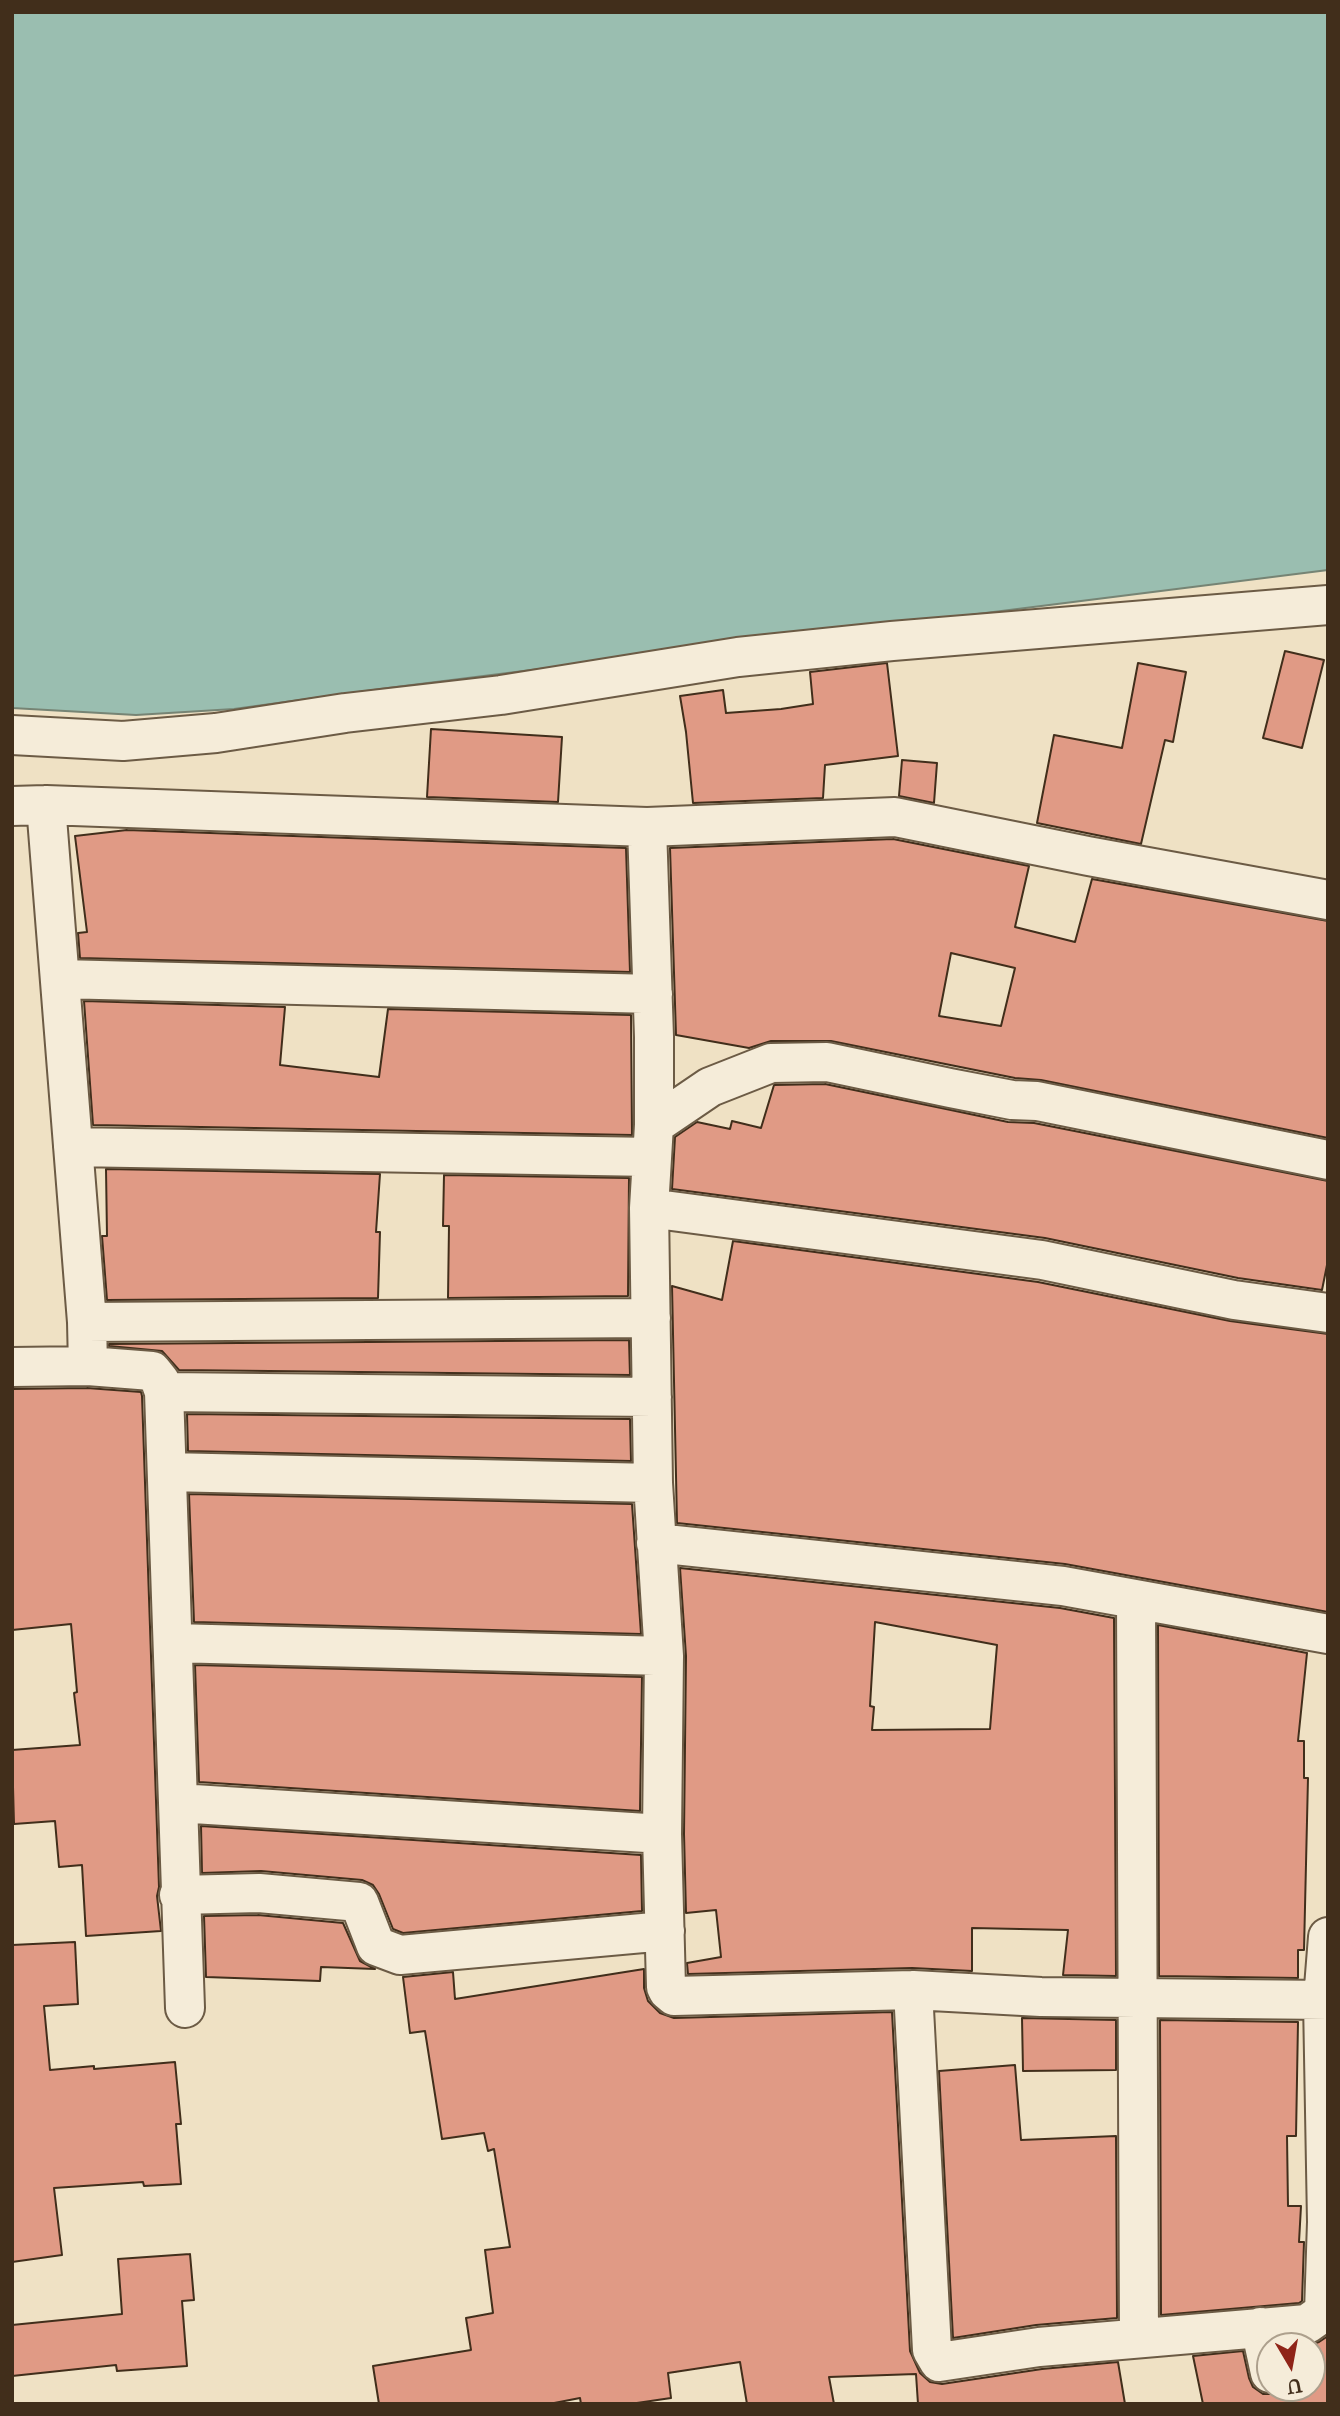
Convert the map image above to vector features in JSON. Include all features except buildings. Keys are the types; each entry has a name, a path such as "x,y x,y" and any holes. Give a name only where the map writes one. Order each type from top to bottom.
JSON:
{"street":[{"path":"12,735 123,741 216,733 345,713 501,695 738,657 892,641 1328,606"},
{"path":"88,1366 87,1322 60,979 29,806 647,827 895,817 1328,900"},
{"path":"647,827 653,994 653,1141 649,1208 653,1483 664,1656 662,1834 666,1987 670,1994 913,1990 1041,1997 1326,2000"},
{"path":"60,979 653,994"},
{"path":"73,1147 653,1141 710,1087 771,1063 827,1062 1328,1160"},
{"path":"649,1208 1042,1260 1234,1300 1328,1313"},
{"path":"87,1322 651,1318"},
{"path":"12,1367 88,1366 152,1371 164,1392 179,1895 185,2008"},
{"path":"164,1392 652,1397"},
{"path":"167,1472 653,1483"},
{"path":"656,1543 1063,1586 1328,1634"},
{"path":"1136,1600 1139,2338"},
{"path":"173,1643 664,1656"},
{"path":"178,1803 662,1834"},
{"path":"179,1895 259,1893 359,1902 376,1946 400,1955 665,1931"},
{"path":"913,1990 932,2350 939,2362 1039,2347 1307,2324 1324,2312 1328,1937"},
{"path":"1260,2327 1261,2332"}],"shaded area":[{"path":"12,12 1328,12 1328,570 234,709 136,715 12,708"}]}
